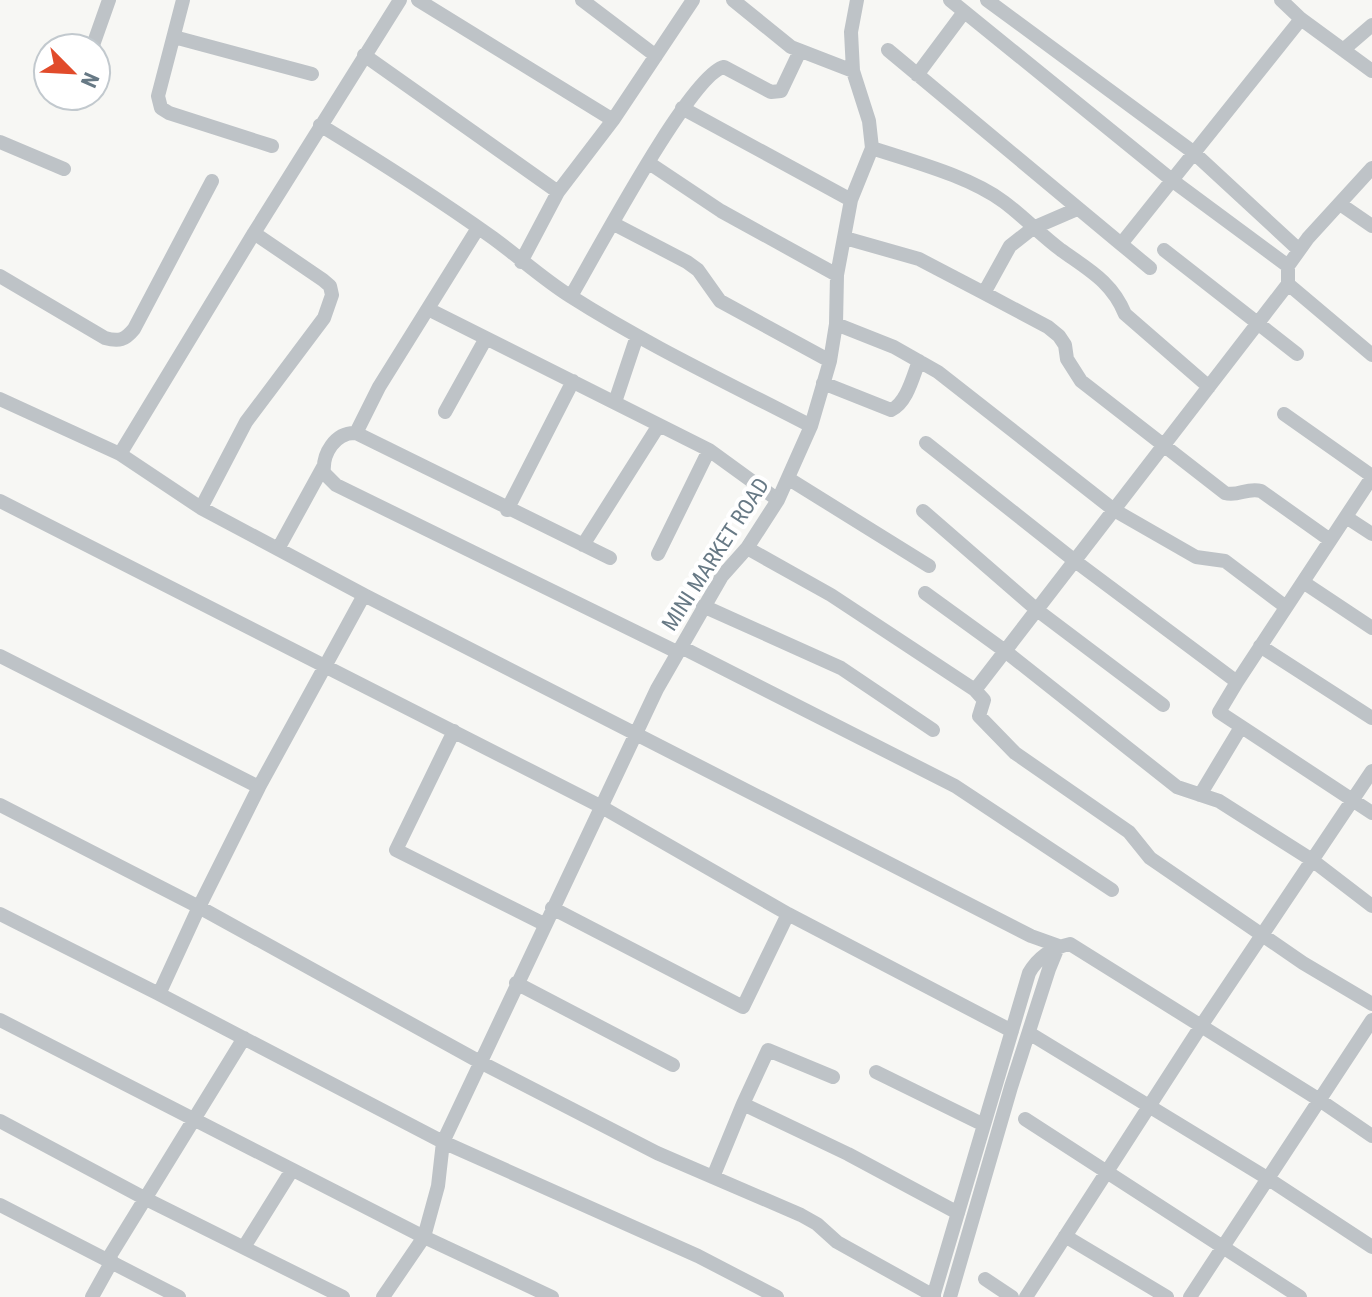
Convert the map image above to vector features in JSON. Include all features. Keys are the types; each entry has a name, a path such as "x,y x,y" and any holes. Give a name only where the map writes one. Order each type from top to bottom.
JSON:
{"street":[{"path":"98,32 109,0"},
{"path":"183,0 158,96 161,108 272,146"},
{"path":"120,454 320,125 400,0"},
{"path":"418,0 613,120"},
{"path":"582,0 656,56"},
{"path":"521,262 558,192 613,120 693,0"},
{"path":"733,0 778,38 800,51 853,71"},
{"path":"857,0 851,32 853,71 869,121 872,148 935,169 1002,201 1108,285 1120,300 1125,314 1209,387"},
{"path":"950,0 1173,181 1288,266"},
{"path":"987,0 1193,152 1299,250"},
{"path":"1281,0 1301,19 1372,71"},
{"path":"917,75 964,12"},
{"path":"1121,244 1301,19"},
{"path":"1343,50 1372,25"},
{"path":"174,37 312,74"},
{"path":"888,50 1150,268"},
{"path":"571,296 682,108 712,73 724,67 771,92 781,91 800,51"},
{"path":"364,55 558,192"},
{"path":"682,108 851,200"},
{"path":"320,125 478,228 571,296 637,336 811,426"},
{"path":"0,142 64,169"},
{"name":"MINI MARKET ROAD","path":"383,1297 424,1237 438,1186 443,1142 635,733 703,606 722,576 747,548 789,479 811,426 830,361 836,324 837,275 851,200 872,148"},
{"path":"649,163 721,211 837,275"},
{"path":"975,690 1288,284 1288,266 1299,250 1372,168"},
{"path":"0,276 105,338 118,341 127,337 212,181"},
{"path":"1340,204 1372,226"},
{"path":"984,293 1010,246 1033,228 1077,209"},
{"path":"614,224 687,262 698,270 720,301 830,361"},
{"path":"356,433 379,387 430,310 478,228"},
{"path":"201,508 246,422 324,318 332,295 330,286 323,280 254,233"},
{"path":"845,238 919,259 1048,327 1065,345 1067,359 1081,381 1225,493 1234,496 1254,489 1261,491 1330,540"},
{"path":"1164,250 1297,354"},
{"path":"1288,284 1372,355"},
{"path":"430,310 709,450 778,500"},
{"path":"836,324 894,347 919,361 981,405 1114,510 1196,557 1225,561 1286,607"},
{"path":"615,402 637,336"},
{"path":"445,412 485,340"},
{"path":"823,383 891,410 898,407 904,398 919,361"},
{"path":"507,510 573,381"},
{"path":"0,399 120,454 201,508 364,595 1031,936 1059,946"},
{"path":"1284,414 1372,477 1219,712 1372,813"},
{"path":"583,545 659,425"},
{"path":"278,549 341,435 356,433 507,510 610,558"},
{"path":"926,443 1075,561 1237,682"},
{"path":"658,554 709,450"},
{"path":"323,467 327,478 336,485 679,649 955,786 1112,890"},
{"path":"789,479 929,566"},
{"path":"0,501 600,806 788,914 1012,1031"},
{"path":"923,511 1037,610 1163,705"},
{"path":"1346,517 1372,534"},
{"path":"747,548 831,595 975,690 984,700 979,716 1015,753 1106,814 1129,832 1150,858 1303,963 1372,1004"},
{"path":"1303,582 1372,628"},
{"path":"925,593 1005,651 1177,787 1219,801 1312,860 1372,906"},
{"path":"159,994 259,787 364,595"},
{"path":"703,606 841,668 933,730"},
{"path":"1260,646 1372,718"},
{"path":"0,656 259,787"},
{"path":"1200,795 1241,727"},
{"path":"454,731 396,850 544,924"},
{"path":"1026,1297 1201,1026 1372,771"},
{"path":"0,805 199,907 480,1062 657,1153 801,1215 817,1224 837,1242 934,1296 1029,973 1036,961 1059,946 1070,944 1372,1136"},
{"path":"552,908 743,1007 788,914"},
{"path":"0,914 443,1142 698,1256 777,1297"},
{"path":"950,1297 1029,1033 1059,946"},
{"path":"516,983 673,1065"},
{"path":"0,1020 424,1237 552,1297"},
{"path":"1190,1297 1372,1020"},
{"path":"1029,1033 1150,1105 1372,1247"},
{"path":"92,1297 110,1260 244,1038"},
{"path":"713,1177 768,1050 833,1077"},
{"path":"876,1072 984,1125"},
{"path":"743,1104 848,1154 958,1213"},
{"path":"1025,1119 1300,1297"},
{"path":"0,1121 146,1199 343,1297"},
{"path":"244,1247 292,1170"},
{"path":"0,1205 177,1297"},
{"path":"1065,1236 1167,1297"},
{"path":"985,1279 1012,1297"}]}
